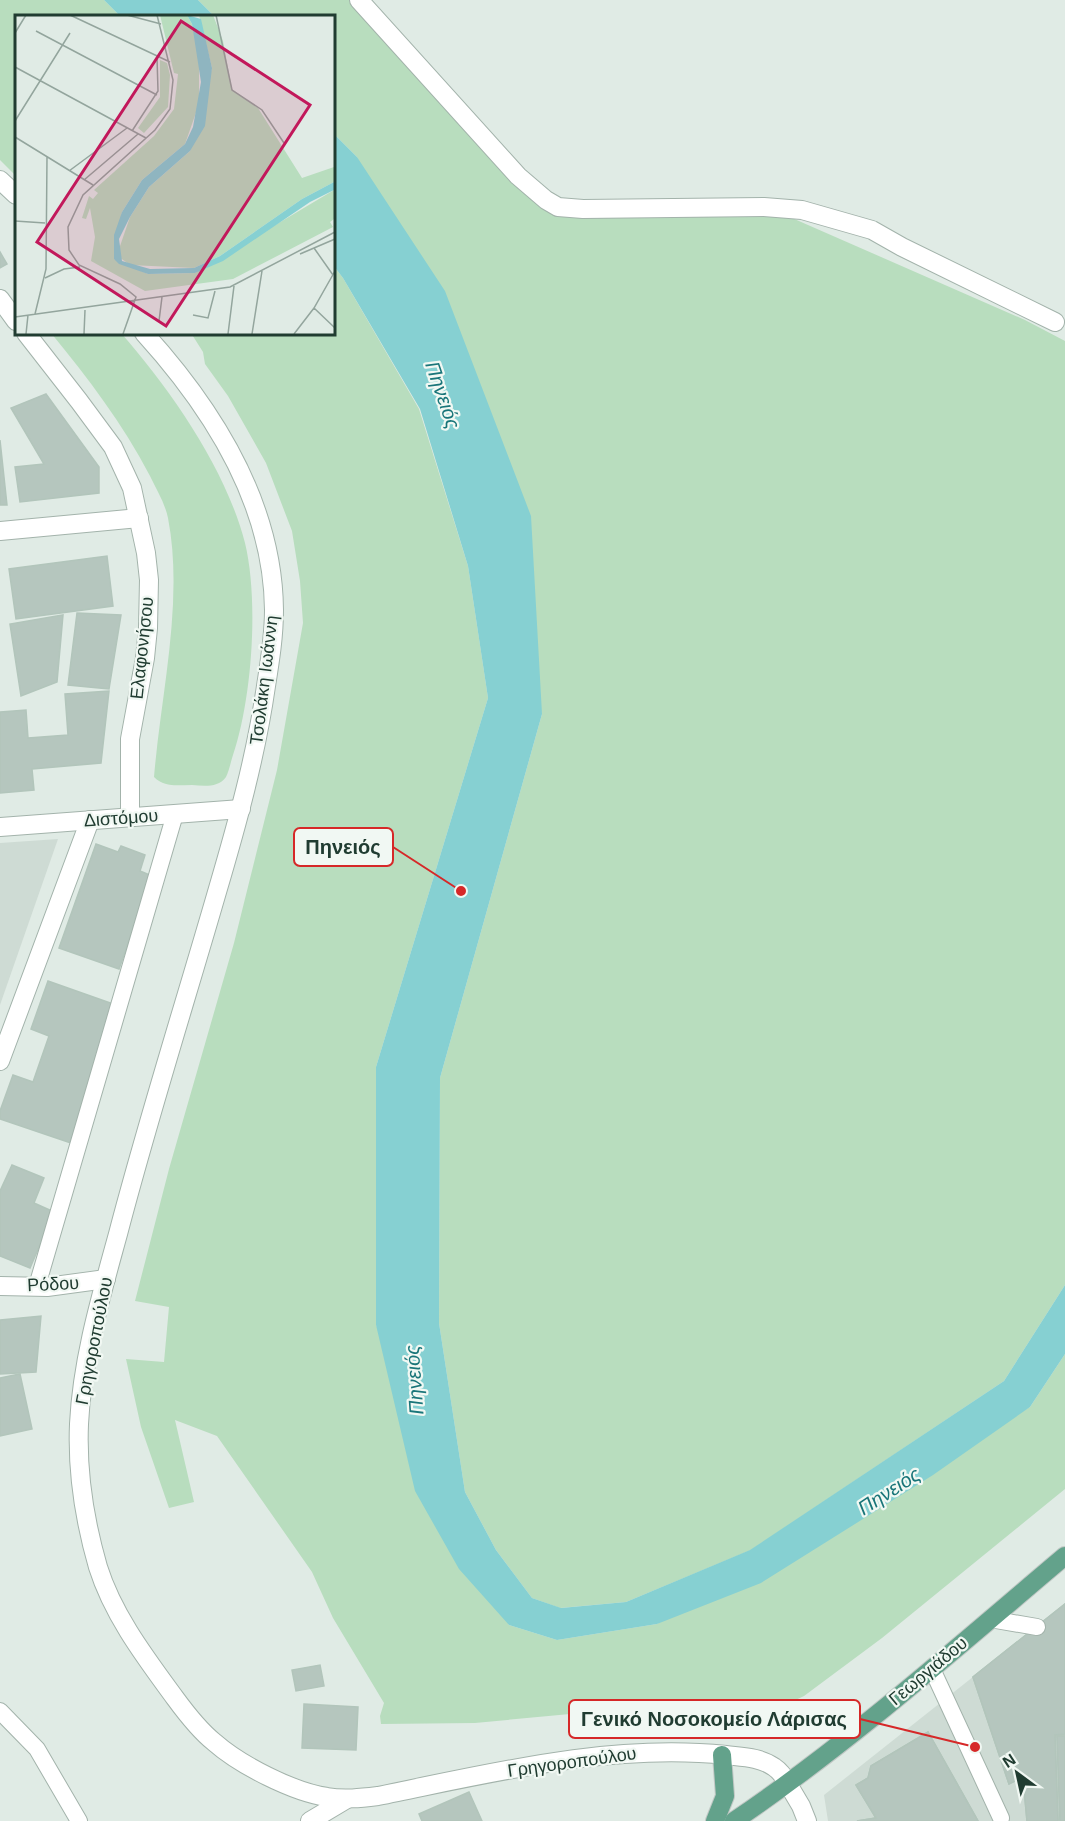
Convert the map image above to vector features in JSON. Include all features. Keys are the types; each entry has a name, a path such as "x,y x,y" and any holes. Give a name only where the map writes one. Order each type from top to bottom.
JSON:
{"main road":[{"name":"Γεωργιάδου","path":"734,1821 788,1784 932,1669 1065,1556"},
{"path":"716,1821 725,1796 722,1755"},
{"name":"Γεωργιάδου","path":"754,1821 788,1784"}],"street":[{"path":"359,0 518,176 546,200 558,207 595,209 764,207 802,210 872,230 902,248 1055,322"},
{"path":"0,180 15,194"},
{"path":"15,292 0,297 15,320"},
{"name":"Ελαφονήσου","path":"27,334 113,447 130,481 139,518 149,580 148,617 145,658 130,739 130,818"},
{"name":"Τσολάκη Ιωάννη","path":"145,334 207,410 247,486 267,551 273,590 272,650 261,727 241,809"},
{"path":"0,531 139,518"},
{"name":"Διστόμου","path":"0,827 241,809"},
{"name":"Γρηγοροπούλου","path":"241,809 129,1192 85,1373 79,1432 79,1464 99,1570 121,1618 141,1651 183,1709 213,1742 285,1785 326,1797 347,1799 378,1796 607,1755 668,1751 751,1758 776,1767 801,1806 807,1821"},
{"path":"0,1061 90,820"},
{"name":"Ρόδου","path":"0,1286 74,1285 106,1279"},
{"name":"Γρηγοροπούλου","path":"310,1821 347,1799"}],"lane":[{"path":"37,1286 175,814"},
{"path":"990,1619 1037,1627"},
{"path":"932,1669 1001,1818"},
{"path":"0,1711 37,1749 79,1821"}],"shaded area":[{"path":"58,839 0,1005 0,843"},
{"path":"1065,1604 1065,1821 828,1821 824,1795"}],"green space":[{"path":"0,0 104,0 119,15 15,15 15,175 0,160"},
{"path":"198,0 359,0 552,202 776,211 1025,320 1065,341 1065,1285 1004,1381 751,1550 626,1602 560,1608 532,1598 496,1550 465,1492 439,1323 440,1078 542,714 357,157 334,134 334,15 213,15"},
{"path":"334,266 419,409 468,566 488,698 376,1067 376,1325 509,1625 557,1640 657,1624 1030,1407 1065,1354 1065,1489 882,1638 804,1696 783,1706 759,1714 733,1717 570,1714 475,1723 381,1724 380,1716 384,1703 333,1618 312,1572 217,1436 175,1420 194,1502 169,1508 141,1427 126,1359 164,1362 169,1307 135,1301 169,1169 234,943 277,770 303,623 300,581 292,531 266,463 228,396 205,364 203,352 192,334 334,334"},
{"path":"52,334 122,334 159,379 211,459 225,487 245,543 252,593 249,679 240,732 229,769 223,781 215,785 172,785 158,781 154,777 170,647 174,582 168,518 160,496 140,457 91,384"}],"water":[{"path":"104,0 198,0 213,15 119,15"},
{"name":"Πηνειός","path":"334,134 357,157 445,291 531,516 542,714 440,1078 439,1323 465,1492 496,1550 532,1598 561,1608 626,1602 750,1550 1004,1381 1065,1285 1065,1354 1030,1407 933,1475 761,1583 657,1624 557,1640 509,1625 459,1569 415,1491 376,1325 376,1067 488,698 468,566 420,409 334,266"}],"building":[{"path":"0,252 7,264 0,268"},
{"path":"46,394 99,467 99,493 20,502 15,467 44,464 11,408"},
{"path":"0,440 7,505 0,505"},
{"path":"107,556 113,606 16,619 9,569"},
{"path":"77,613 121,615 109,689 68,685"},
{"path":"63,615 57,682 21,696 10,624"},
{"path":"109,691 101,763 32,769 34,790 0,793 0,712 26,710 28,738 68,735 65,694"},
{"path":"96,844 118,852 121,846 145,855 140,871 152,876 119,969 59,948"},
{"path":"48,981 116,1005 71,1143 0,1119 0,1111 13,1075 33,1082 49,1036 31,1029"},
{"path":"12,1165 44,1178 34,1203 54,1212 30,1268 0,1256 0,1191"},
{"path":"41,1316 36,1372 0,1374 0,1320"},
{"path":"20,1374 32,1429 0,1436 0,1378"},
{"path":"1065,1604 1065,1734 1055,1735 1058,1821 1027,1821 1023,1777 1009,1784 973,1677"},
{"path":"1065,1604 1065,1734 1055,1735 1058,1821 1027,1821 1023,1777 1009,1784 973,1677"},
{"path":"320,1665 324,1686 296,1691 292,1670"},
{"path":"304,1704 358,1707 356,1750 302,1748"},
{"path":"928,1732 978,1821 857,1821 876,1818 856,1785 868,1778 871,1766"},
{"path":"928,1732 978,1821 857,1821 876,1818 856,1785 868,1778 871,1766"},
{"path":"1057,1736 1065,1736 1065,1821 1060,1821"},
{"path":"1057,1736 1065,1736 1065,1821 1060,1821"},
{"path":"469,1792 482,1821 422,1821 419,1814"}],"place":[{"name":"Πηνειός","path":"461,891"},
{"name":"Γενικό Νοσοκομείο Λάρισας","path":"975,1747"}]}
